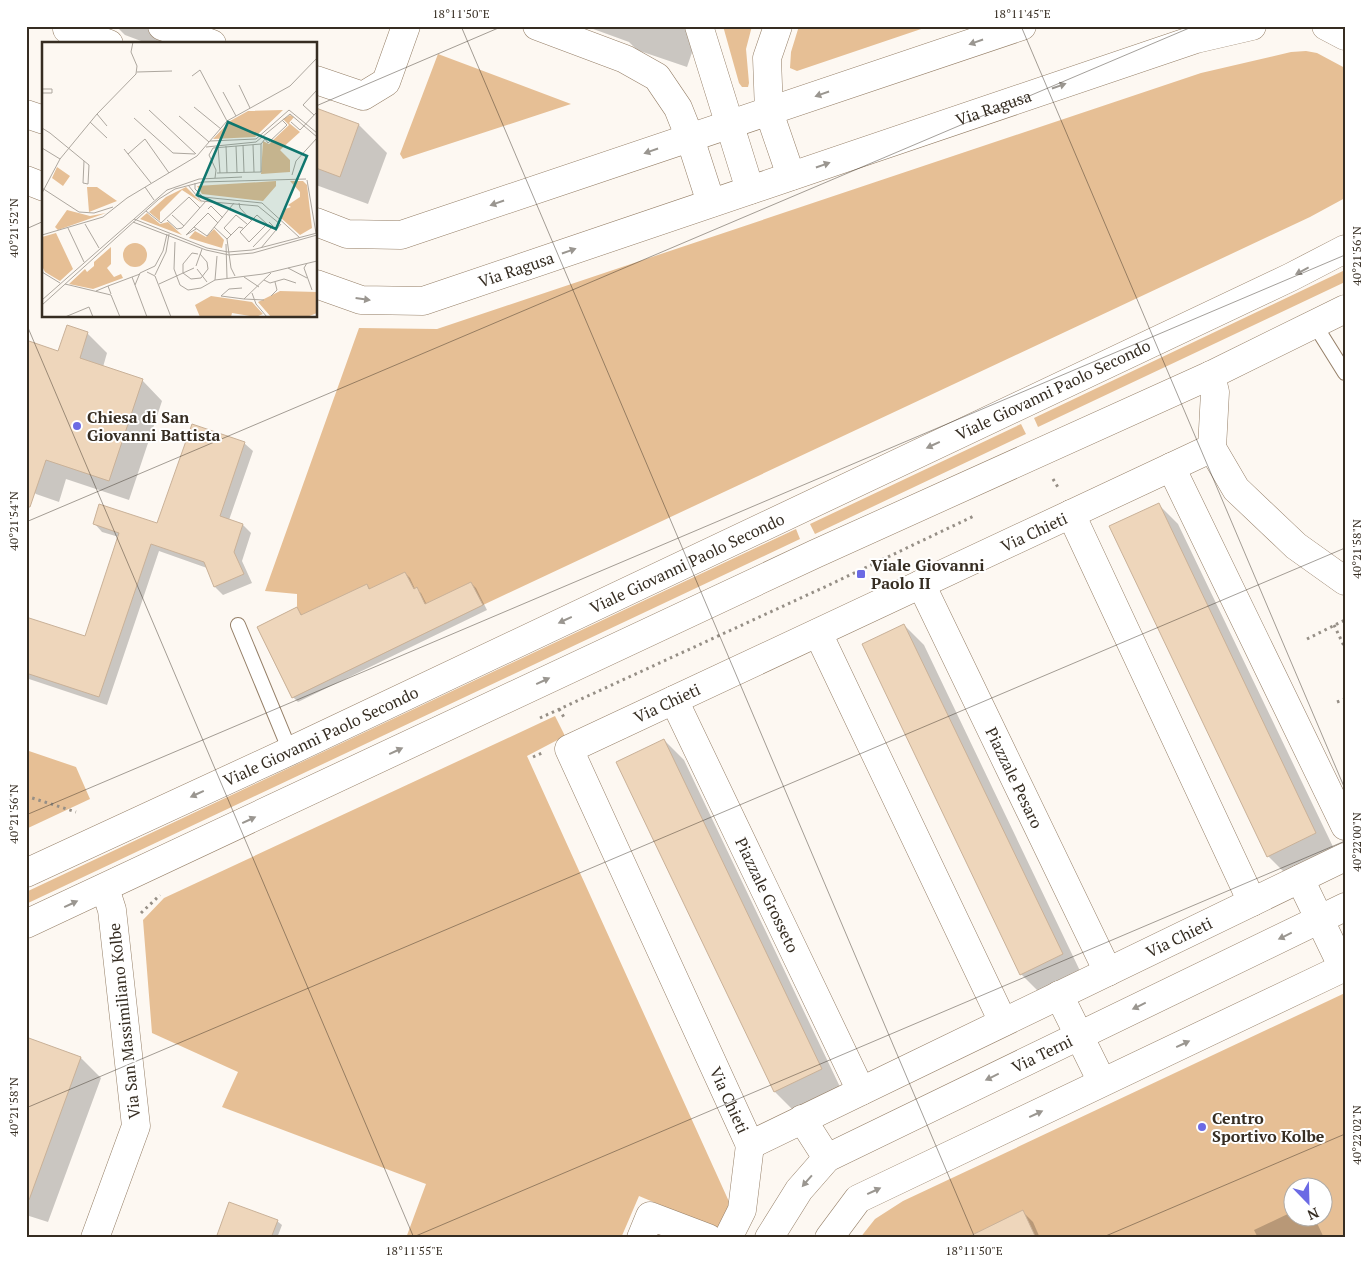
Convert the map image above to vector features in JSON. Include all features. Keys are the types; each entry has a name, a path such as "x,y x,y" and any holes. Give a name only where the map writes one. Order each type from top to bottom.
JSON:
{"street":[{"path":"68,26 67,29 103,42"},
{"path":"156,42 162,26 206,42"},
{"path":"318,81 362,96 386,82 406,26"},
{"path":"537,26 625,58 657,77 678,108 711,203"},
{"path":"700,26 750,190"},
{"path":"778,26 767,58 769,112 791,176"},
{"path":"319,232 401,235 1022,26"},
{"name":"Via Ragusa","path":"318,285 361,300 423,301 791,176 1195,33 1252,26"},
{"path":"1326,26 1345,36"},
{"path":"26,114 42,119"},
{"path":"26,180 42,186"},
{"name":"Viale Giovanni Paolo Secondo","path":"26,873 290,751 795,510 1282,281 1345,249"},
{"path":"26,924 830,547 1211,375 1316,325 1345,309"},
{"path":"1211,375 1215,392 1212,448 1236,489 1296,546 1345,581"},
{"name":"Via Chieti","path":"1212,448 569,749 750,1145 1345,857"},
{"path":"1171,467 1345,826"},
{"path":"1071,514 1252,902"},
{"name":"Piazzale Pesaro","path":"921,584 1108,972"},
{"path":"818,633 1003,1022"},
{"name":"Piazzale Grosseto","path":"674,700 861,1091"},
{"path":"829,1238 858,1199 1344,967 1300,878"},
{"name":"Via San Massimiliano Kolbe","path":"95,1238 136,1126 112,910 105,888"},
{"name":"Via Terni","path":"769,1238 799,1190 827,1158 1345,907"},
{"path":"1059,995 1102,1082"},
{"path":"802,1119 827,1158"},
{"path":"728,1238 742,1210 750,1145"},
{"path":"641,1238 650,1216 708,1238"}],"lane":[{"path":"1316,325 1345,373"},
{"path":"238,625 290,751"}],"path":[{"path":"1307,639 1345,620"},
{"path":"1334,625 1345,648"},
{"path":"1337,702 1345,699"},
{"path":"26,796 76,812"}],"shaded area":[{"path":"723,26 752,26 746,49 748,87 742,87 739,83"},
{"path":"799,26 930,26 797,71 790,68 791,52"},
{"path":"1306,51 1317,53 1345,68 1345,198 1310,217 483,605 292,698 257,627 297,607 297,594 265,591 359,328 437,329 1201,73 1291,52"},
{"path":"438,54 571,104 403,159 400,154"},
{"path":"1345,270 1345,282 1038,427 1034,418"},
{"path":"1021,424 1026,434 815,534 810,524"},
{"path":"796,529 800,539 26,904 26,892"},
{"path":"555,716 565,736 527,756 731,1206 720,1230 639,1196 621,1238 406,1238 426,1184 222,1107 238,1072 152,1033 143,920 164,898"},
{"path":"26,750 76,767 90,799 26,829"},
{"name":"Centro Sportivo Kolbe","path":"1345,993 1345,1238 860,1238 875,1219 903,1201"}],"building":[{"path":"318,109 359,124 340,177 318,169"},
{"name":"Chiesa di San Giovanni Battista","path":"67,325 88,332 80,358 143,379 109,481 46,460 30,507 26,507 26,340 58,351"},
{"path":"192,424 245,442 220,516 243,524 234,552 244,574 214,587 204,562 151,544 99,697 26,673 26,617 85,636 119,533 93,524 99,504 157,523"},
{"path":"1159,503 1316,833 1267,857 1109,526"},
{"path":"405,572 414,589 417,587 425,604 471,582 483,605 292,698 257,627 297,607 301,615 367,584 369,589"},
{"path":"904,624 1063,954 1020,975 862,644"},
{"path":"664,739 822,1069 774,1092 616,762"},
{"path":"26,1037 81,1057 29,1200 26,1199"},
{"path":"229,1202 278,1220 271,1238 216,1238"},
{"path":"1023,1210 1036,1238 966,1238"}],"place":[{"name":"Chiesa di San Giovanni Battista","path":"77,426"},
{"name":"Viale Giovanni Paolo II","path":"861,574"},
{"name":"Centro Sportivo Kolbe","path":"1202,1127"}]}
